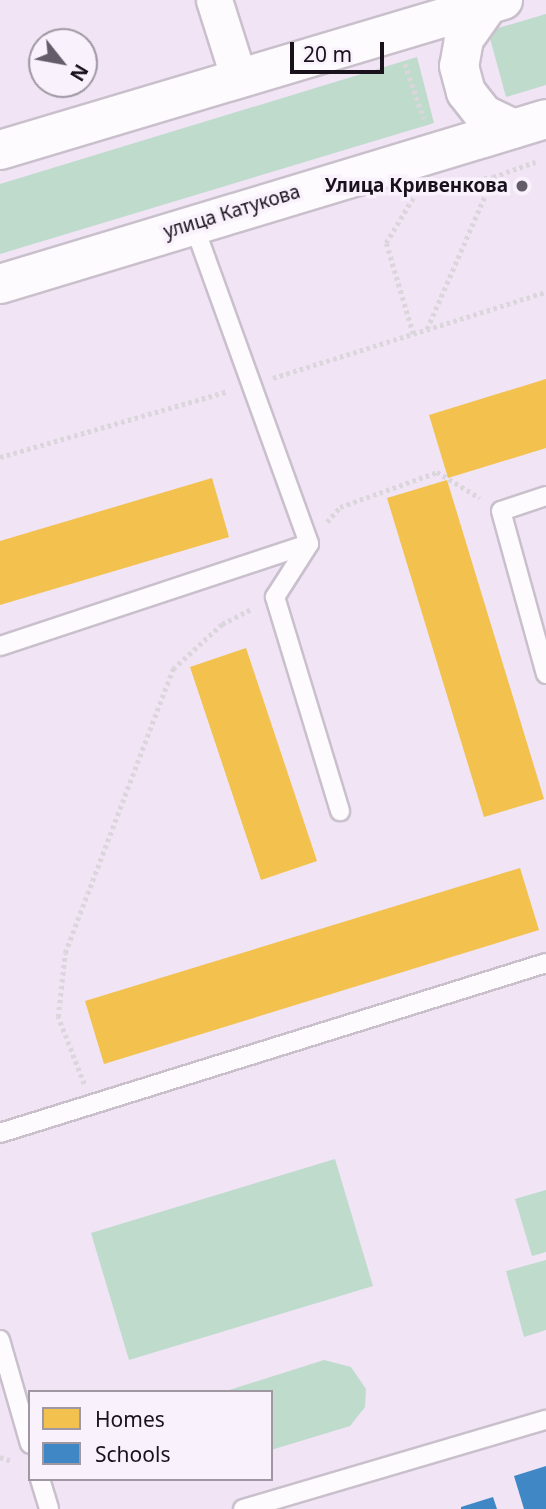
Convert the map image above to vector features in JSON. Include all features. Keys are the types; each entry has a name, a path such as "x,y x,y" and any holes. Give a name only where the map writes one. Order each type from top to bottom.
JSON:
{"main road":[{"path":"0,150 496,2"},
{"path":"496,2 464,39 459,66 466,92 483,114 530,124"},
{"name":"улица Катукова","path":"0,284 193,223 530,124"}],"street":[{"path":"214,0 239,79"}],"lane":[{"path":"193,223 309,544"},
{"path":"546,496 501,511 546,674"},
{"path":"309,544 275,597 340,811"},
{"path":"0,646 309,544"},
{"path":"0,1133 546,963"},
{"path":"0,1340 28,1437"},
{"path":"243,1509 546,1420"},
{"path":"41,1481 48,1509"}],"path":[{"path":"394,33 436,151"},
{"path":"469,179 493,177 546,158"},
{"path":"427,330 493,177"},
{"path":"413,334 386,243 416,193 426,189"},
{"path":"309,544 340,507 437,472 501,511"},
{"path":"92,1104 58,1017 65,953 173,669 222,624 275,597"}],"green space":[{"path":"546,14 546,85 506,97 488,31"},
{"path":"417,57 434,123 0,254 0,184"},
{"path":"335,1159 373,1286 129,1360 91,1233"},
{"path":"546,1190 546,1252 532,1256 515,1199"},
{"path":"546,1260 546,1330 524,1337 506,1271"},
{"path":"324,1360 351,1367 366,1389 365,1407 350,1426 273,1449 273,1390 229,1390"}],"building: Homes":[{"path":"546,379 546,448 448,478 429,415"},
{"path":"212,478 229,537 0,605 0,541"},
{"path":"447,480 544,799 484,817 387,498"},
{"path":"246,648 317,861 261,880 190,667"},
{"path":"520,868 539,930 104,1064 85,1001"}],"building: Schools":[{"path":"546,1466 546,1509 524,1509 514,1476"},
{"path":"493,1497 497,1509 461,1509 461,1507"}],"place":[{"name":"Улица Кривенкова","path":"522,186"}]}
